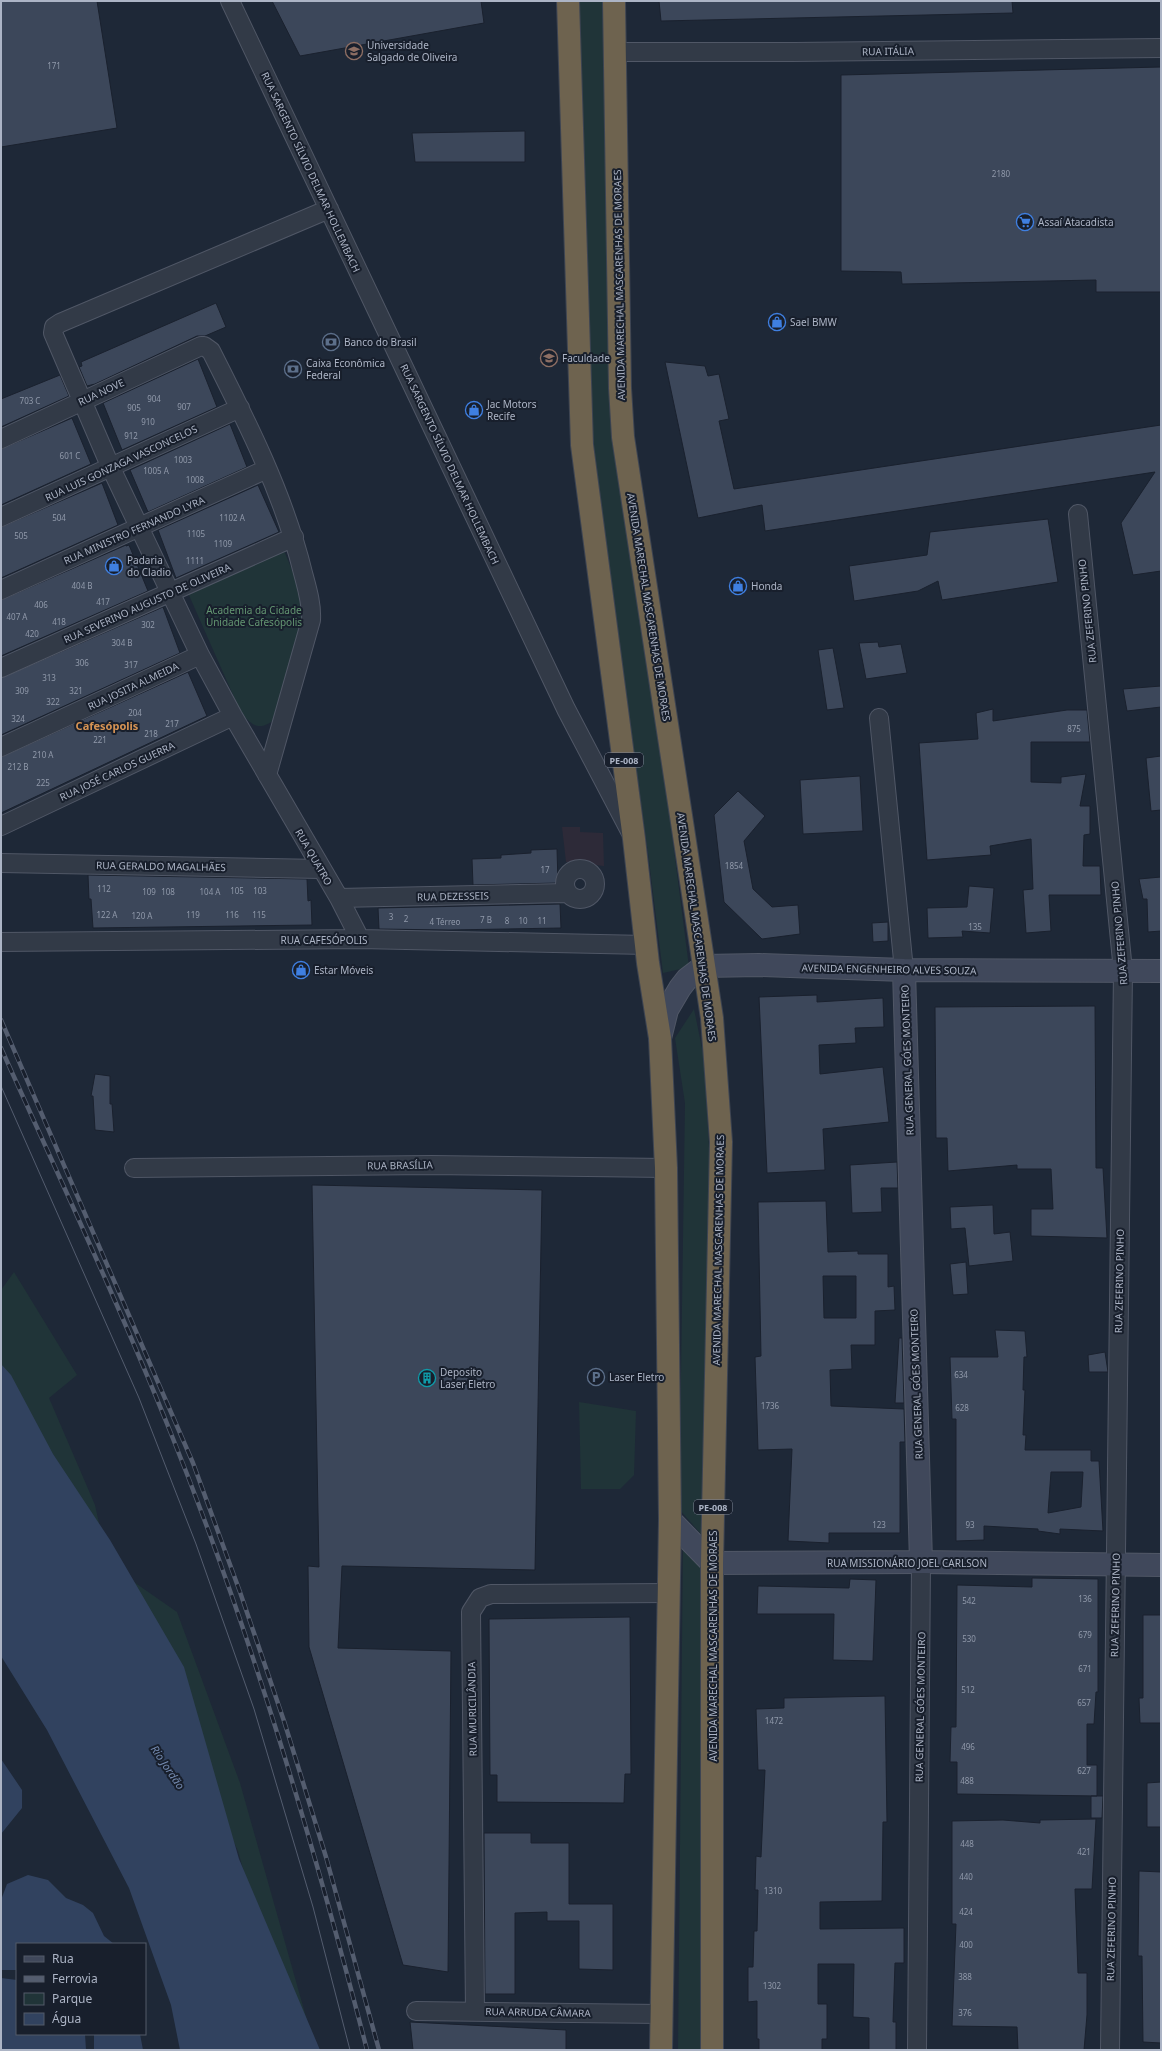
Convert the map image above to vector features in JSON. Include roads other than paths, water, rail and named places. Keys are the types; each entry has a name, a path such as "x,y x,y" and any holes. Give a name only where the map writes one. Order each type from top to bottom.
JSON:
{"highway":[{"name":"PE-008","path":"568,1 582,445 634,838 646,945 660,1038 666,1168 670,1520 661,2050"},
{"name":"AVENIDA MARECHAL MASCARENHAS DE MORAES","path":"614,1 620,380 623,437 712,1018 721,1142 712,1563 712,2050"}],"main road":[{"name":"AVENIDA ENGENHEIRO ALVES SOUZA","path":"704,966 759,965 904,970 1161,971"},
{"path":"660,1038 667,1010 680,988 687,979 704,966"},
{"name":"RUA GENERAL GÓES MONTEIRO","path":"904,970 922,1562"},
{"path":"670,1520 712,1563"},
{"name":"RUA MISSIONÁRIO JOEL CARLSON","path":"712,1563 922,1562 1161,1565"}],"street":[{"name":"RUA SARGENTO SÍLVIO DELMAR HOLLEMBACH","path":"230,1 566,708 634,838"},
{"name":"RUA ITÁLIA","path":"614,52 794,52 1161,48"},
{"name":"RUA QUATRO","path":"329,209 54,327 54,333 57,344 138,528 200,655 233,716 339,898 360,939"},
{"name":"RUA NOVE","path":"1,439 200,346 204,346 211,351 240,408"},
{"name":"RUA LUIS GONZAGA VASCONCELOS","path":"1,518 240,408"},
{"path":"240,408 267,469 294,537 311,607 311,620 267,775"},
{"name":"RUA MINISTRO FERNANDO LYRA","path":"1,590 267,469"},
{"name":"RUA ZEFERINO PINHO","path":"1078,514 1123,971 1110,2050"},
{"name":"RUA SEVERINO AUGUSTO DE OLIVEIRA","path":"1,668 294,537"},
{"name":"RUA JOSITA ALMEIDA","path":"1,747 200,655"},
{"name":"RUA JOSÉ CARLOS GUERRA","path":"1,826 233,716"},
{"name":"RUA GENERAL GÓES MONTEIRO","path":"879,718 904,970"},
{"name":"RUA GERALDO MAGALHÃES","path":"1,863 321,869"},
{"name":"RUA DEZESSEIS","path":"339,898 568,893"},
{"name":"RUA CAFESÓPOLIS","path":"2,942 360,939 646,945"},
{"name":"RUA BRASÍLIA","path":"134,1168 431,1165 540,1161 666,1168"},
{"name":"RUA GENERAL GÓES MONTEIRO","path":"917,2050 922,1562"},
{"name":"RUA MURICILÂNDIA","path":"475,2011 471,1612 480,1598 491,1594 669,1593"},
{"name":"RUA ARRUDA CÂMARA","path":"416,2011 661,2014"}],"water":[{"name":"Rio Jordão","path":"1,1364 11,1375 53,1454 110,1540 184,1667 239,1859 320,2050 180,2050 171,2005 129,1888 47,1730 1,1656"},
{"path":"1,1759 22,1790 22,1808 1,1834"},
{"path":"28,1875 48,1880 66,1898 83,1905 93,1913 104,1936 113,1943 16,1943 16,1970 1,1970 1,1900 7,1884"},
{"path":"1,1978 16,1980 16,2035 85,2035 86,2050 1,2050"},
{"path":"94,2035 140,2035 143,2050 94,2050"}],"tram line":[{"path":"1,1086 139,1398 196,1544 254,1709 313,1907 350,2050"}],"railway":[{"path":"1,1020 193,1463 240,1592 284,1721 326,1857 379,2050"},
{"path":"1,1048 130,1335 200,1507 254,1660 279,1738 325,1893 367,2050"}],"place":[{"name":"Universidade Salgado de Oliveira","path":"354,51"},
{"name":"Assaí Atacadista","path":"1025,222"},
{"name":"Sael BMW","path":"777,322"},
{"name":"Banco do Brasil","path":"331,342"},
{"name":"Faculdade","path":"549,358"},
{"name":"Caixa Econômica Federal","path":"293,369"},
{"name":"Jac Motors Recife","path":"474,410"},
{"name":"Padaria do Cladio","path":"114,566"},
{"name":"Honda","path":"738,586"},
{"name":"Estar Móveis","path":"301,970"},
{"name":"Laser Eletro","path":"596,1377"},
{"name":"Deposito Laser Eletro","path":"427,1378"}],"district":[{"name":"Cafesópolis","path":"107,725"}],"park label":[{"name":"Academia da Cidade Unidade Cafesópolis","path":"254,616"}]}
